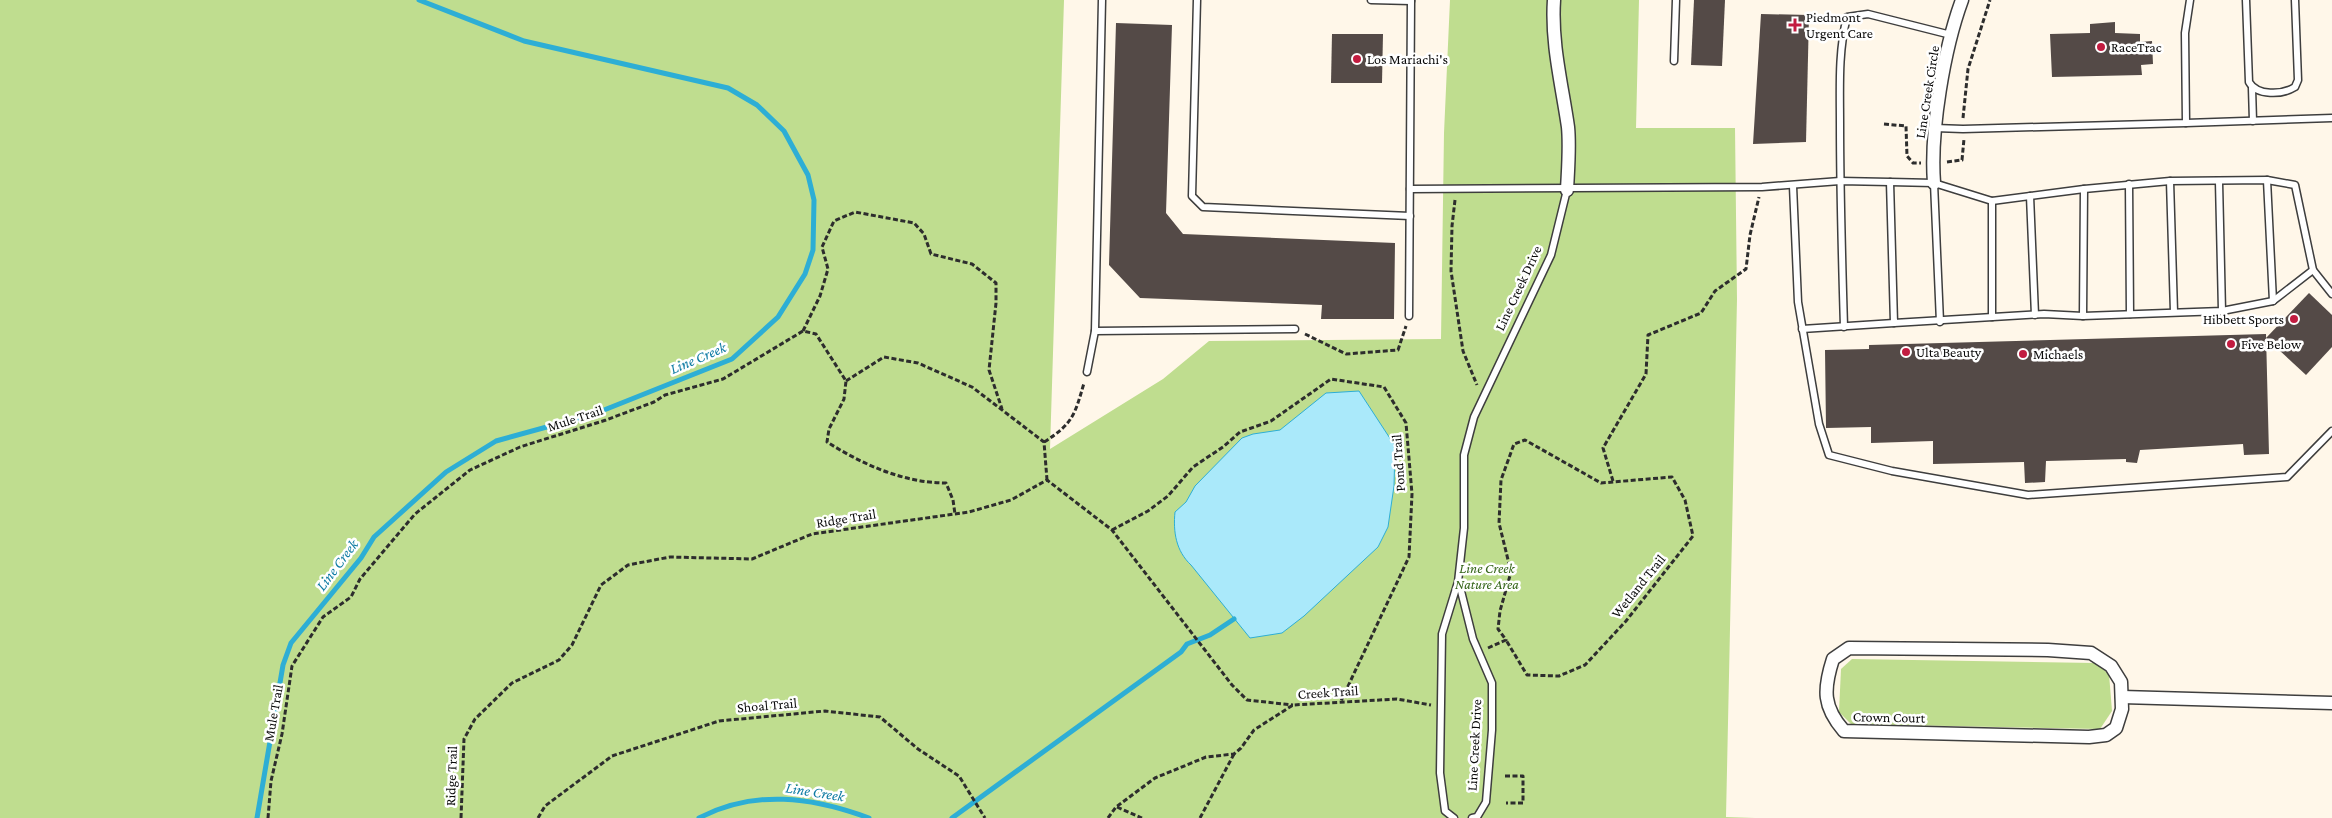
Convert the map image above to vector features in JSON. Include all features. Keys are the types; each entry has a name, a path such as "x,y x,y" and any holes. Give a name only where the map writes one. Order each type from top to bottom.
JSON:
{"street":[{"name":"Line Creek Drive","path":"1554,0 1553,15 1558,68 1568,130 1567,190"},
{"name":"Line Creek Circle","path":"1934,183 1932,163 1935,128 1951,35 1961,3"},
{"name":"Crown Court","path":"1849,648 2048,650 2091,653 2111,666 2121,682 2122,697 2122,709 2116,728 2106,734 2089,737 1844,731 1832,717 1826,701 1828,676 1832,659 1849,648"},
{"path":"2122,697 2332,703"}],"lane":[{"path":"1087,372 1095,331 1102,0"},
{"path":"1197,0 1192,196 1203,207 1410,216"},
{"path":"1371,0 1411,1 1409,316"},
{"path":"1674,61 1676,0"},
{"path":"2186,123 2185,33 2190,0"},
{"path":"2246,0 2249,82 2252,88 2253,121"},
{"path":"2252,88 2258,92 2288,92 2295,87 2298,80 2295,0"},
{"path":"1844,327 1840,181 1843,35 1847,17 1868,14 1951,35"},
{"path":"1935,128 1963,129 2332,118"},
{"path":"1410,189 1567,190 1793,186 1840,181 1890,182 1934,183 1992,201 2129,184 2170,181 2219,182 2266,180 2295,185 2313,270 2332,294"},
{"path":"2266,180 2273,301"},
{"path":"2170,181 2174,312"},
{"path":"1890,182 1894,323"},
{"path":"2219,182 2222,311"},
{"path":"1934,183 1940,322"},
{"path":"2129,184 2130,314"},
{"path":"1793,186 1798,302 1819,424 1830,455 1892,471 2028,495 2287,477 2332,431"},
{"path":"2083,316 2084,189"},
{"name":"Line Creek Drive","path":"1454,818 1445,811 1442,796 1440,709 1442,634 1458,582 1464,528 1464,455 1474,417 1551,255 1567,190"},
{"path":"2030,196 2035,315"},
{"path":"1992,201 1992,317"},
{"path":"1802,329 2035,315 2083,316 2222,311 2273,301 2313,270"},
{"path":"1095,331 1294,329"},
{"name":"Line Creek Drive","path":"1458,582 1473,640 1492,683 1492,730 1486,802 1477,817 1472,818"}],"path":[{"path":"1613,481 1603,448 1646,374 1648,335 1701,313 1715,291 1746,269 1750,235 1762,187"},
{"path":"1456,189 1452,226 1451,271 1463,351 1482,399"},
{"path":"955,514 953,500 946,483 933,483 889,473 864,464 827,442 829,429 844,399 846,381 816,334 803,331 820,296 828,269 822,247 834,221 855,212 914,223 924,234 931,254 972,264 996,283 996,303 989,370 1002,409"},
{"path":"1294,329 1346,354 1398,350 1409,316"},
{"name":"Mule Trail","path":"268,818 271,781 282,734 292,666 323,616 351,597 360,579 415,514 470,470 520,447 614,417 654,402 665,395 723,379 803,331"},
{"path":"846,381 884,357 918,363 972,387 1044,442 1047,480 1112,530 1232,685 1247,700 1293,705"},
{"path":"1044,442 1063,430 1072,418 1087,372"},
{"name":"Pond Trail","path":"1112,530 1148,511 1168,496 1193,467 1223,447 1240,432 1271,421 1331,379 1384,388 1406,423 1412,494 1409,557 1341,701"},
{"name":"Wetland Trail","path":"1525,440 1601,483 1672,477 1685,500 1693,536 1626,621 1586,665 1559,676 1527,675 1506,640 1498,628 1500,612 1511,572 1499,523 1501,480 1514,444 1525,440"},
{"name":"Ridge Trail","path":"461,818 464,739 475,719 512,683 559,660 572,645 601,585 628,565 670,557 752,559 812,534 955,514 1011,500 1047,480"},
{"path":"1478,653 1506,640"},
{"name":"Creek Trail","path":"1200,818 1234,754 1241,748 1254,730 1293,705 1397,699 1424,703 1440,709"},
{"name":"Shoal Trail","path":"538,818 545,806 612,756 719,721 825,711 880,718 918,749 959,776 985,818"},
{"path":"1108,818 1116,807 1155,778 1206,757 1234,754"},
{"path":"1505,776 1523,776 1523,803 1506,803"},
{"path":"1116,807 1142,818"}],"green space":[{"name":"Line Creek Nature Area","path":"0,0 1064,0 1050,449 1163,379 1209,341 1441,339 1444,133 1450,0 1639,0 1636,128 1735,128 1737,299 1726,817 1755,818 0,818"},
{"path":"1852,659 2095,663 2109,674 2112,711 2100,729 1851,724 1839,712 1841,669"}],"water":[{"path":"1359,391 1395,446 1394,486 1388,527 1378,547 1304,616 1282,633 1250,638 1182,554 1175,534 1175,512 1186,502 1195,486 1242,438 1253,434 1280,430 1326,393"}],"building":[{"path":"1694,0 1725,0 1722,66 1691,65"},
{"path":"1761,14 1809,15 1806,142 1753,144"},
{"name":"RaceTrac","path":"2115,22 2115,33 2140,34 2140,42 2152,41 2153,64 2141,65 2142,75 2052,77 2050,34 2090,33 2090,24"},
{"path":"1116,23 1172,25 1166,213 1183,234 1395,243 1394,319 1321,319 1322,305 1140,298 1109,265"},
{"name":"Los Mariachi's","path":"1332,34 1383,34 1382,83 1331,83"},
{"path":"2309,293 2332,315 2332,347 2306,375 2266,338"},
{"path":"2266,334 2269,454 2244,455 2243,444 2140,450 2137,463 2126,462 2126,459 2046,461 2045,482 2025,483 2024,462 1933,464 1933,441 1871,443 1871,427 1826,428 1825,350 1869,349 1869,345"}],"waterway":[{"name":"Line Creek","path":"257,818 283,665 291,643 361,558 374,537 446,472 496,441 594,414 732,359 778,317 805,274 813,250 814,200 808,175 784,131 757,105 728,88 524,41 419,0"},
{"path":"952,818 1181,652 1187,644 1210,635 1234,619"},
{"name":"Line Creek","path":"699,818 741,803 784,799 826,805 869,818"}],"place":[{"name":"Piedmont Urgent Care","path":"1795,25"},
{"name":"RaceTrac","path":"2101,47"},
{"name":"Los Mariachi's","path":"1357,59"},
{"name":"Hibbett Sports","path":"2294,319"},
{"name":"Five Below","path":"2231,344"},
{"name":"Ulta Beauty","path":"1906,352"},
{"name":"Michaels","path":"2023,354"}]}
